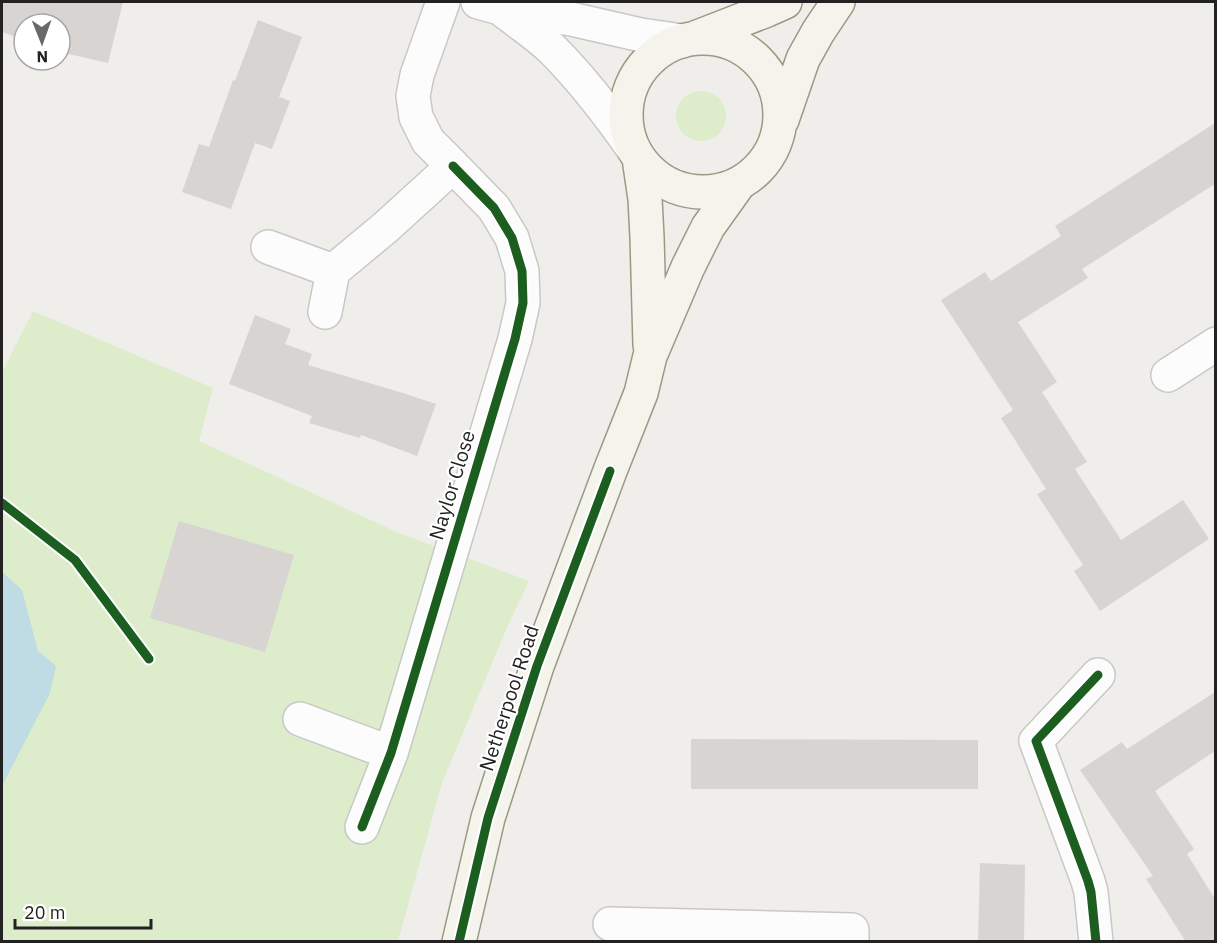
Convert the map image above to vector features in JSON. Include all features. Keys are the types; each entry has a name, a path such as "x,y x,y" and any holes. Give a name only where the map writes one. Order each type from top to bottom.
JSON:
{"main road":[{"path":"784,2 666,48 652,58 636,78 628,101 627,125 636,154 656,177 680,189 704,193 721,191 738,184 759,170 774,148 803,59 838,2"},
{"path":"686,40 724,41 738,46 761,64 769,75 778,96 780,125"},
{"name":"Netherpool Road","path":"636,154 645,199 650,356"},
{"name":"Netherpool Road","path":"459,942 488,818 537,666 641,393 650,356 688,267 708,227 738,184"}],"street":[{"name":"Naylor Close","path":"362,827 391,753 523,303 522,271 512,238 494,208 428,141 416,117 413,96 417,75 443,2"},
{"path":"489,5 571,19 641,35 686,40"},
{"path":"489,5 550,47 602,104 636,154"},
{"path":"325,312 333,271 453,166"},
{"path":"268,247 333,271"},
{"path":"1168,375 1215,344"},
{"path":"1096,942 1088,881 1036,741 1098,675"},
{"path":"300,719 391,753"},
{"path":"610,924 852,936"}],"green space":[{"path":"706,91 719,98 725,106 725,126 719,134 711,140 696,141 683,134 677,126 676,111 683,98 691,92"},
{"path":"33,311 213,388 199,441 399,533 529,581 508,625 442,783 398,941 2,941 2,372"}],"water":[{"path":"2,572 22,590 38,651 56,666 50,693 2,786"}],"building":[{"path":"2,2 123,2 108,63 72,55 72,12 12,12 12,36 2,32"},
{"path":"258,20 302,37 279,97 290,101 272,149 255,143 231,209 182,192 199,144 209,147"},
{"path":"1215,123 1215,184 1082,269 1088,278 1018,322 1057,382 1042,392 1087,462 1075,469 1121,540 1183,500 1209,539 1100,611 1074,571 1083,565 1037,494 1046,489 1001,418 1013,410 941,300 985,272 991,281 1061,236 1055,226"},
{"path":"255,315 291,329 285,344 312,354 308,365 436,404 417,456 361,435 360,438 309,423 312,416 229,384"},
{"path":"179,521 294,555 265,652 150,618"},
{"path":"1215,692 1215,751 1155,791 1194,849 1187,854 1215,899 1215,942 1186,942 1146,879 1153,876 1080,770 1122,742 1127,749"},
{"path":"691,739 978,740 978,789 691,789"},
{"path":"980,863 1025,865 1024,942 978,942"}],"cycle path":[{"path":"362,827 391,753 515,339 523,303 522,271 512,238 494,208 453,166"},
{"path":"459,942 488,818 537,666 610,471"},
{"path":"2,503 75,560 149,659"},
{"path":"1096,942 1088,881 1036,741 1098,675"}]}
